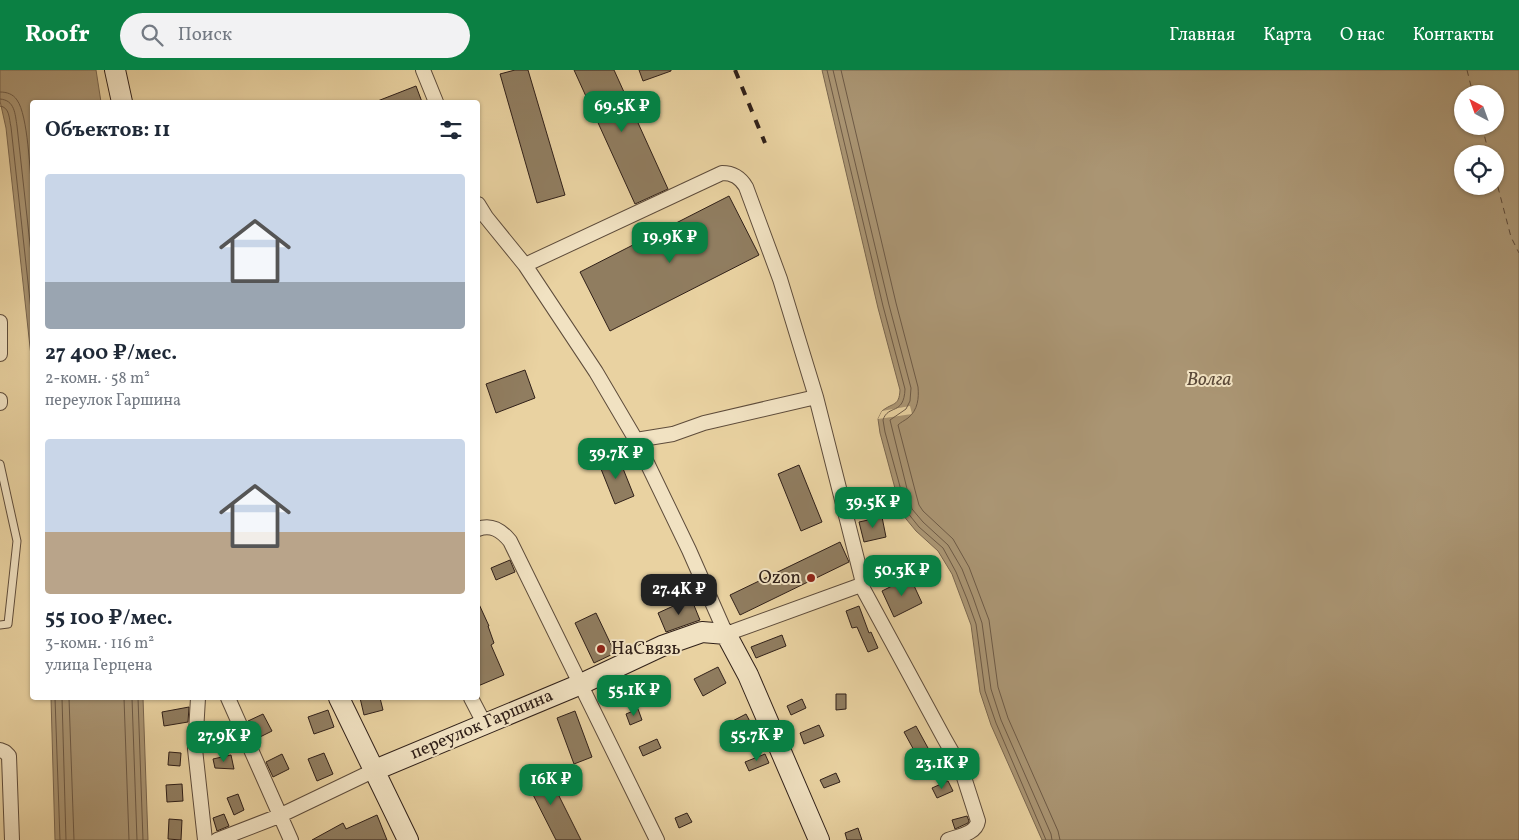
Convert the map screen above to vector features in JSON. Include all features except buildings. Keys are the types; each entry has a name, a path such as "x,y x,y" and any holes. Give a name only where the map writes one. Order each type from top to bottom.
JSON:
{"main road":[{"path":"114,70 122,100"},
{"name":"переулок Гаршина","path":"375,770 581,684 662,646 702,632 726,634"},
{"path":"726,634 748,675 819,840"},
{"path":"340,700 408,840"}],"street":[{"path":"423,70 435,100"},
{"path":"525,265 722,173 736,176 746,187 780,279 816,397 862,582 944,738 962,768 978,817 978,826 970,832 948,840"},
{"path":"480,207 525,265 596,372 636,440 689,550 726,634"},
{"path":"0,322 0,354"},
{"path":"636,440 673,434 712,421 816,397"},
{"path":"480,529 491,527 499,530 510,541 657,840"},
{"name":"переулок Гаршина","path":"726,634 862,582 891,565"},
{"path":"198,700 195,749 205,840"},
{"path":"229,700 291,840"},
{"path":"472,700 484,724"},
{"path":"5,753 12,840"},
{"path":"217,840 279,816 375,770"}],"lane":[{"path":"0,464 17,541 8,624 0,625"}],"water":[{"path":"0,70 96,70 101,100 30,100 30,347 6,128 0,101"},
{"name":"Волга","path":"822,70 1519,70 1519,840 1042,840 991,725 980,692 971,625 952,574 938,551 916,531 902,514 878,419 882,411 897,402 900,390 878,308"},
{"path":"51,700 143,700 148,840 55,840"}],"pier":[{"path":"910,406 912,414 878,419 882,411"}],"ferry route":[{"path":"1467,70 1471,85"},
{"path":"1484,135 1487,145"},
{"path":"1500,195 1511,237 1519,253"}],"railway":[{"path":"735,70 765,143"}],"place":[{"name":"Ozon","path":"811,578"},
{"name":"НаСвязь","path":"601,649"}]}
